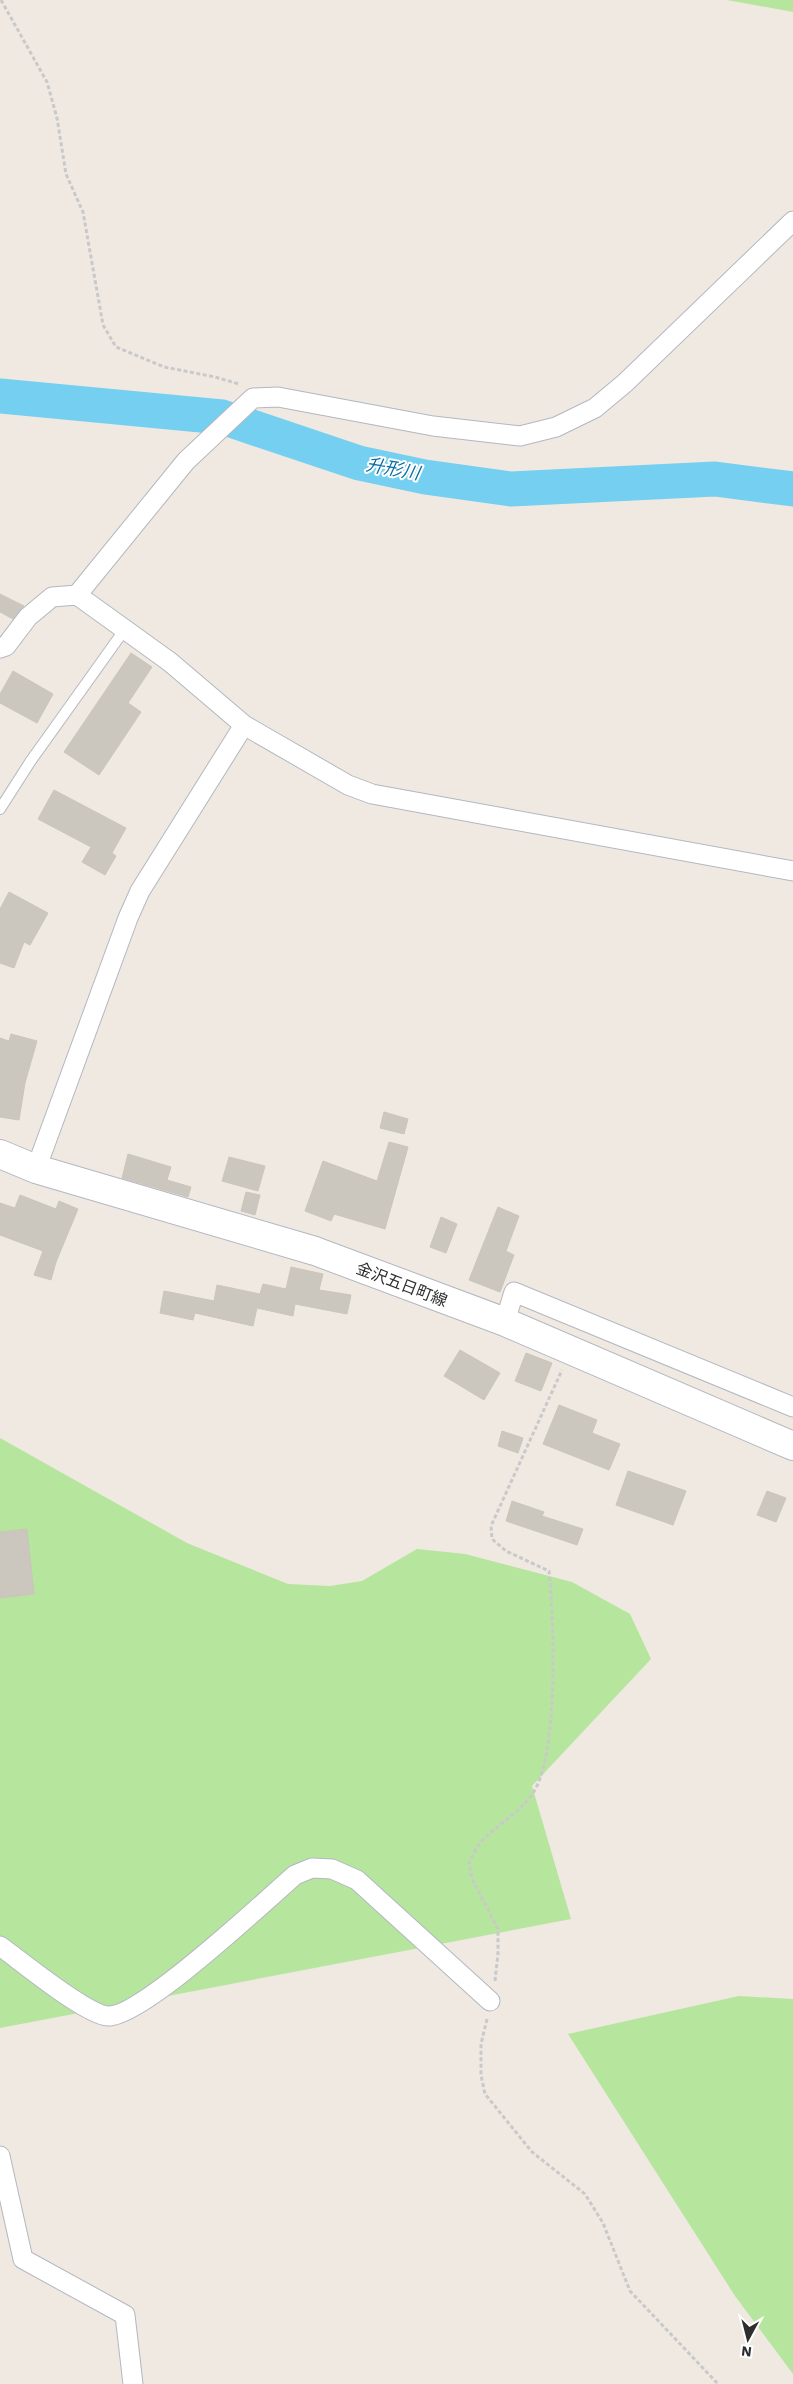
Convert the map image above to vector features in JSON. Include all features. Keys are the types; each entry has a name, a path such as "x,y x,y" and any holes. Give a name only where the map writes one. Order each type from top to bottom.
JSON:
{"main road":[{"name":"金沢五日町線","path":"0,1154 36,1169 315,1251 505,1322 793,1446"}],"street":[{"path":"77,595 186,461 248,392 433,426 520,436 556,427 595,408 625,383 793,221"},
{"path":"0,648 6,646 28,617 52,597 77,595 170,662 244,725 348,785 372,794 793,871"},
{"path":"36,1169 128,918 140,891 244,725"},
{"path":"505,1322 514,1292 793,1408"},
{"path":"0,1946 87,2009 108,2016 143,2002 203,1956 295,1876 312,1868 332,1869 357,1880 379,1898 490,2001"},
{"path":"0,2156 23,2259 125,2314 133,2384"}],"lane":[{"path":"0,809 30,762 126,629"}],"path":[{"path":"1,0 47,82 58,118 66,174 83,212 102,325 116,347 164,367 215,377 248,392"},
{"path":"570,1351 491,1526 492,1539 506,1551 549,1571 553,1646 549,1744 541,1777 533,1794 480,1843 469,1863 472,1879 498,1929 498,1953 481,2044 481,2075 485,2094 532,2152 585,2194 603,2223 630,2291 718,2384"}],"green space":[{"path":"727,0 793,0 793,12"},
{"path":"0,1438 187,1543 288,1584 330,1586 362,1581 417,1549 465,1554 572,1582 630,1614 651,1659 532,1786 571,1919 0,2028"},
{"path":"739,1996 793,1999 793,2374 735,2296 568,2034"}],"building":[{"path":"0,594 24,606 13,619 0,612"},
{"path":"131,653 152,667 128,703 141,712 99,775 64,752"},
{"path":"13,671 53,694 37,723 0,703 0,694"},
{"path":"54,790 126,828 112,853 116,856 105,875 82,862 91,847 38,819"},
{"path":"9,892 48,913 30,945 24,942 14,968 0,963 0,909"},
{"path":"11,1034 37,1041 25,1083 19,1120 0,1117 0,1038 9,1041"},
{"path":"384,1112 408,1119 404,1134 380,1128"},
{"path":"389,1142 408,1147 385,1229 334,1214 331,1221 305,1211 323,1161 377,1181"},
{"path":"128,1154 171,1167 167,1180 191,1187 188,1197 122,1178"},
{"path":"229,1157 265,1166 258,1191 222,1181"},
{"path":"246,1192 260,1195 255,1215 241,1211"},
{"path":"20,1195 56,1209 59,1201 78,1209 56,1262 51,1280 34,1275 43,1251 0,1235 0,1203 15,1208"},
{"path":"498,1207 519,1216 506,1251 514,1255 500,1292 469,1280"},
{"path":"441,1217 457,1224 446,1253 430,1247"},
{"path":"291,1267 323,1274 319,1290 351,1295 347,1314 295,1304 293,1316 257,1308 253,1326 195,1313 193,1320 160,1313 164,1291 214,1301 217,1285 260,1294 263,1284 286,1289"},
{"path":"460,1350 500,1373 484,1400 444,1376"},
{"path":"526,1353 552,1363 541,1391 515,1381"},
{"path":"559,1405 597,1420 592,1433 620,1444 609,1470 543,1444"},
{"path":"502,1431 523,1438 518,1453 498,1446"},
{"path":"628,1471 686,1491 673,1525 616,1505"},
{"path":"767,1491 786,1498 776,1522 757,1515"},
{"path":"512,1501 544,1512 542,1516 583,1529 577,1545 506,1521"},
{"path":"27,1529 34,1594 0,1598 0,1532"}],"waterway":[{"name":"升形川","path":"0,396 222,417 359,463 425,477 511,489 715,479 793,489"}]}
